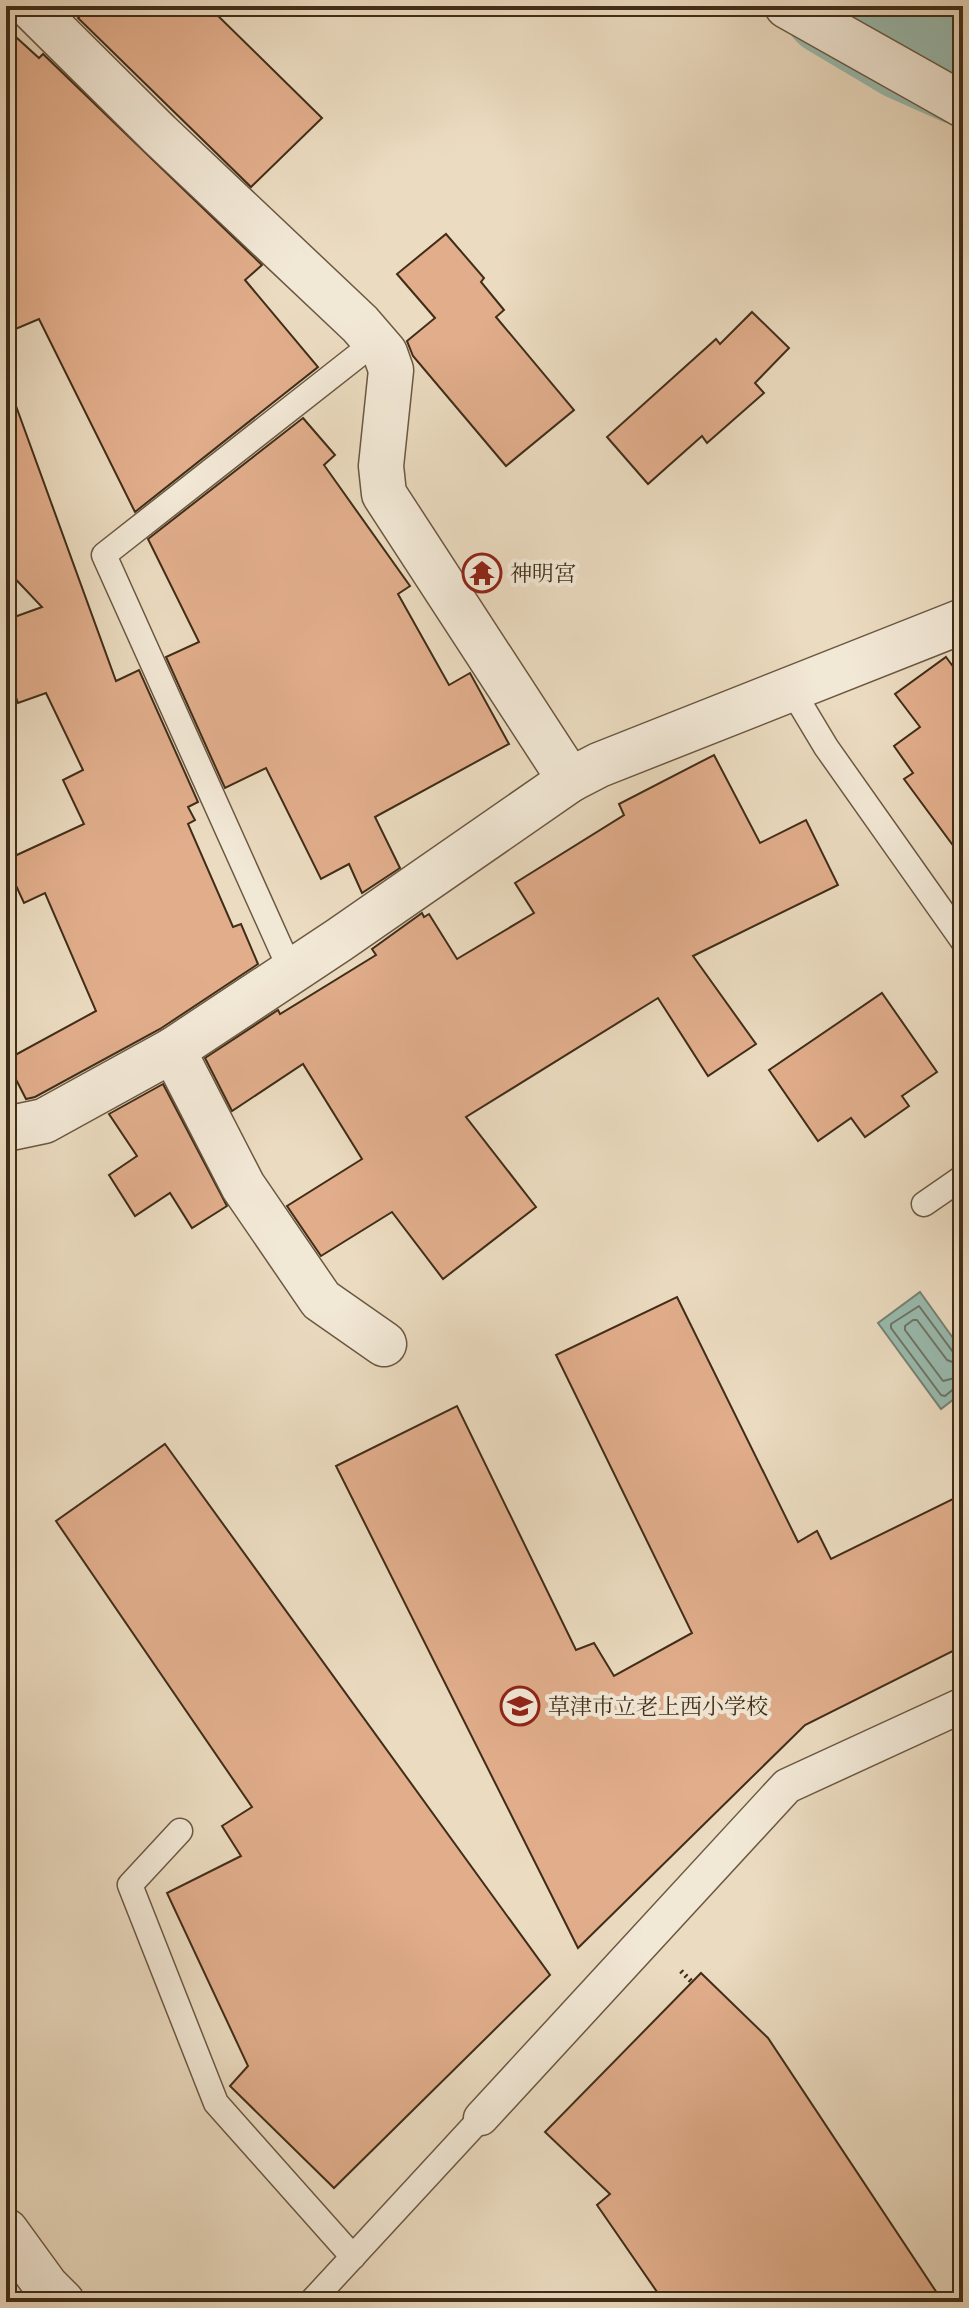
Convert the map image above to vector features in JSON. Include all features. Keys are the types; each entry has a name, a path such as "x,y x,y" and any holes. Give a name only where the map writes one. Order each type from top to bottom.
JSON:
{"street":[{"path":"30,6 159,134 360,324 385,353 391,370 381,466 384,494 570,780"},
{"path":"787,6 963,105"},
{"path":"6,1129 44,1121 173,1050 570,780 599,765 790,687 963,621"},
{"path":"173,1050 243,1186 321,1300 384,1344"},
{"path":"481,2118 787,1786 963,1705"},
{"path":"6,2231 46,2286 62,2302"}],"lane":[{"path":"291,971 104,555 375,342"},
{"path":"790,687 826,747 963,941"},
{"path":"924,1204 963,1177"},
{"path":"180,1831 130,1885 216,2103 353,2257"},
{"path":"311,2302 481,2118"}],"water":[{"path":"920,1292 963,1352 963,1392 941,1409 878,1323"}],"building":[{"path":"90,6 208,6 322,118 251,187 78,18"},
{"path":"6,28 39,58 43,54 262,265 245,280 318,367 135,512 39,319 6,333"},
{"path":"446,234 484,278 481,282 504,310 496,317 574,410 506,466 413,356 407,341 435,318 397,274"},
{"path":"752,312 789,348 755,383 764,393 707,443 702,436 648,484 607,437 716,339 720,344"},
{"path":"12,395 116,681 139,670 198,802 188,807 195,820 188,824 233,927 241,924 258,964 160,1029 26,1099 6,1060 96,1011 45,893 24,903 6,864 6,860 84,824 63,780 83,770 46,693 18,703 6,669 6,620 42,607 6,569 6,396"},
{"path":"303,418 335,455 324,465 410,586 398,594 449,685 470,673 509,744 375,817 400,868 362,893 349,864 321,879 266,768 225,788 166,657 199,642 148,539"},
{"path":"946,657 963,680 963,859 904,779 913,773 894,746 920,727 895,694"},
{"path":"714,755 760,843 806,820 838,885 693,956 756,1044 708,1076 658,998 466,1117 536,1207 443,1279 392,1212 321,1256 287,1206 362,1159 303,1064 232,1111 205,1058 278,1010 280,1014 376,955 372,949 422,913 424,917 429,914 457,959 534,913 515,883 624,815 619,804"},
{"path":"882,993 937,1072 902,1096 909,1106 865,1137 851,1118 818,1141 769,1070"},
{"path":"163,1084 227,1206 192,1228 170,1193 135,1216 109,1175 137,1156 109,1114"},
{"path":"677,1297 798,1542 817,1531 831,1559 963,1494 963,1646 805,1725 578,1948 336,1466 457,1406 576,1650 594,1643 614,1676 692,1633 556,1355"},
{"path":"165,1444 550,1975 334,2188 230,2086 248,2066 167,1893 241,1856 222,1826 252,1807 56,1521"},
{"path":"701,1973 768,2038 943,2302 664,2302 597,2205 610,2194 545,2132"}],"waterway":[{"path":"833,6 907,50 963,75"}],"place":[{"name":"神明宮","path":"482,573"},
{"name":"草津市立老上西小学校","path":"520,1706"}]}
